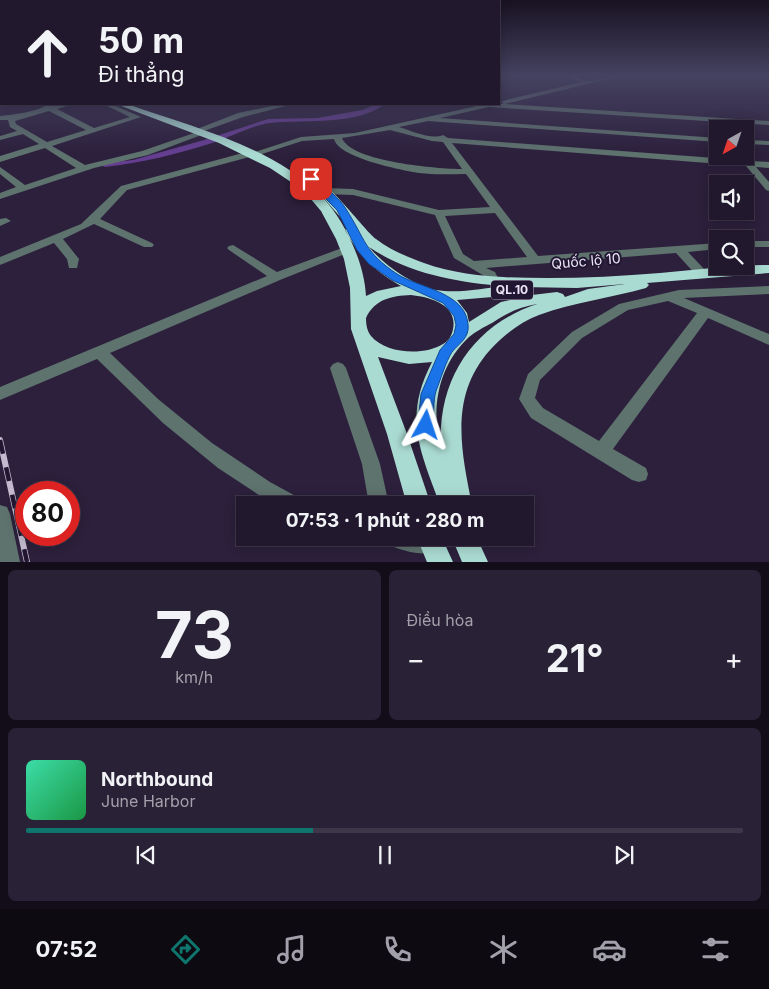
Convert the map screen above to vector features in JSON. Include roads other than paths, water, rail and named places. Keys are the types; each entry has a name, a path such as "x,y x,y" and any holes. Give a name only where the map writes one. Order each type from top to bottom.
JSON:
{"highway":[{"path":"123,105 212,136"},
{"path":"137,105 300,172 324,191 369,240 410,263 427,270 465,279 494,282 592,287"},
{"path":"255,153 288,174 315,196 333,221 354,267 358,292 357,327 397,434 416,496"},
{"path":"341,209 362,250 373,262 396,278 430,293 455,308 460,316 462,325 460,335 455,343 446,350 425,358 399,358 383,353 370,346 361,336"},
{"name":"QL.10","path":"702,274 748,269 769,269"},
{"name":"Quốc lộ 10","path":"430,293 464,295 592,287 618,291 668,277 702,274"},
{"name":"Quốc lộ 10","path":"460,335 507,306 592,287"},
{"name":"Quốc lộ 10","path":"458,496 451,453 449,424 454,397 467,365 484,344 504,327 523,316 592,287"},
{"path":"358,317 362,307 382,294 409,289 430,293"},
{"path":"446,350 428,394 426,425 434,455 449,496"}],"street":[{"path":"43,105 94,131"},
{"path":"0,118 16,117 65,105"},
{"path":"0,159 137,117 108,105"},
{"path":"0,196 82,168 212,136 241,115 284,105"},
{"path":"0,261 57,239 93,220 124,188 301,139 321,136 338,137 430,119 488,105"},
{"path":"495,105 577,130 709,153"},
{"path":"16,117 11,120 11,123 82,168"},
{"path":"430,119 709,139"},
{"path":"430,119 535,260"},
{"path":"389,127 419,137 446,140 713,119 769,123"},
{"path":"0,138 23,132"},
{"path":"338,137 339,142 344,147 394,166 439,173 469,171"},
{"path":"754,143 769,144"},
{"path":"754,162 769,165"},
{"path":"750,165 769,188"},
{"path":"0,170 23,188"},
{"path":"324,191 353,192 439,213 498,210"},
{"path":"439,213 458,256 491,274 494,282"},
{"path":"93,220 148,245"},
{"path":"57,239 73,259 73,265"},
{"path":"754,244 769,244"},
{"path":"473,265 709,247"},
{"path":"233,248 276,276"},
{"path":"679,249 702,274"},
{"path":"0,394 100,354 276,276 346,250"},
{"path":"639,474 537,413 527,399 533,378 577,335 624,307 679,294 769,290"},
{"path":"669,296 769,340"},
{"path":"602,451 705,312"},
{"path":"100,354 162,414 213,455 275,496"},
{"path":"338,368 371,464 377,496"},
{"path":"0,514 9,562"}],"waterway":[{"path":"105,165 133,162 207,142 268,121 318,120 364,112 380,105"}],"railway":[{"path":"0,440 27,562"}]}
